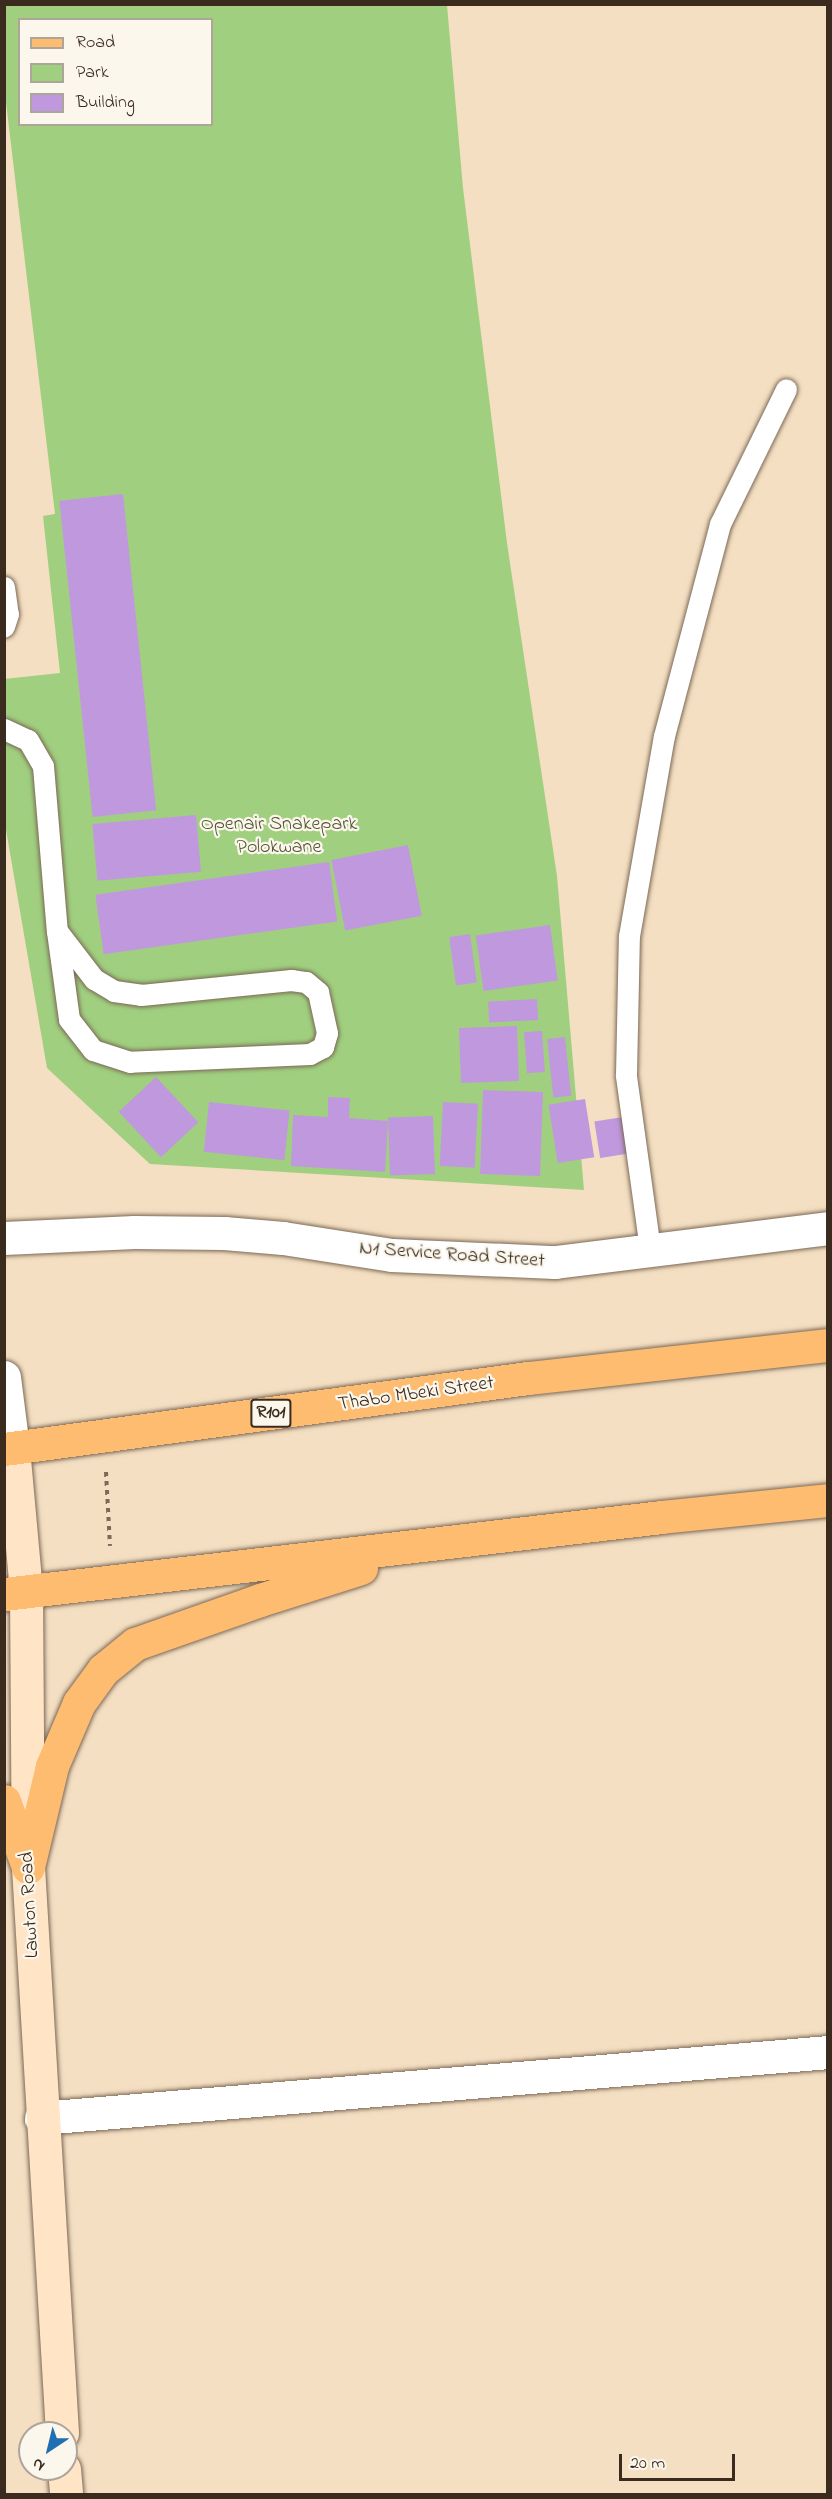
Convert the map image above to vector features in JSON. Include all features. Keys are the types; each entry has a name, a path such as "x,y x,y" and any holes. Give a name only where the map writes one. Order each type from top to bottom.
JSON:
{"main road":[{"name":"Thabo Mbeki Street","path":"9,1448 528,1378 828,1345"},
{"path":"15,1593 661,1517 828,1500"},
{"path":"28,1867 52,1766 79,1703 103,1670 135,1644 260,1600 438,1545"},
{"path":"4,1801 28,1867"}],"street":[{"name":"N1 Service Road Street","path":"4,1238 134,1232 224,1233 283,1238 392,1255 555,1262 828,1228"},
{"name":"Lawton Road","path":"4,1377 41,2118 61,2421"},
{"path":"41,2118 828,2052"}],"lane":[{"path":"650,1249 626,1075 629,936 664,736 720,524 786,389"},
{"path":"4,587 8,614 4,626"},
{"path":"4,729 28,740 43,766 57,931 69,1019 93,1050 130,1062 310,1054 323,1047 327,1033 318,992 306,982 291,980 141,995 114,991 94,979 57,931"}],"path":[{"path":"103,1436 112,1582"}],"green space":[{"name":"Openair Snakepark Polokwane","path":"5,5 447,5 463,188 507,543 557,876 584,1190 150,1164 47,1068 5,824 4,679 60,673 43,516 55,514 5,94"}],"building":[{"path":"123,494 156,810 93,817 59,501"},
{"path":"196,815 201,872 97,881 92,824"},
{"path":"408,845 422,916 345,931 331,860"},
{"path":"329,862 337,921 104,954 95,895"},
{"path":"550,925 558,980 484,991 476,935"},
{"path":"470,934 477,983 456,985 449,937"},
{"path":"537,999 538,1020 489,1023 488,1002"},
{"path":"517,1026 519,1081 461,1083 459,1028"},
{"path":"542,1031 545,1072 527,1073 524,1032"},
{"path":"565,1037 571,1096 553,1098 547,1039"},
{"path":"156,1077 198,1122 161,1157 119,1112"},
{"path":"483,1090 543,1092 540,1176 480,1174"},
{"path":"328,1097 350,1098 349,1118 388,1121 385,1172 291,1166 293,1115 328,1117"},
{"path":"585,1099 594,1157 558,1163 548,1105"},
{"path":"209,1102 290,1110 284,1160 204,1152"},
{"path":"443,1102 478,1104 475,1168 440,1166"},
{"path":"433,1116 435,1174 390,1176 388,1118"},
{"path":"623,1117 629,1154 600,1158 594,1122"}]}
